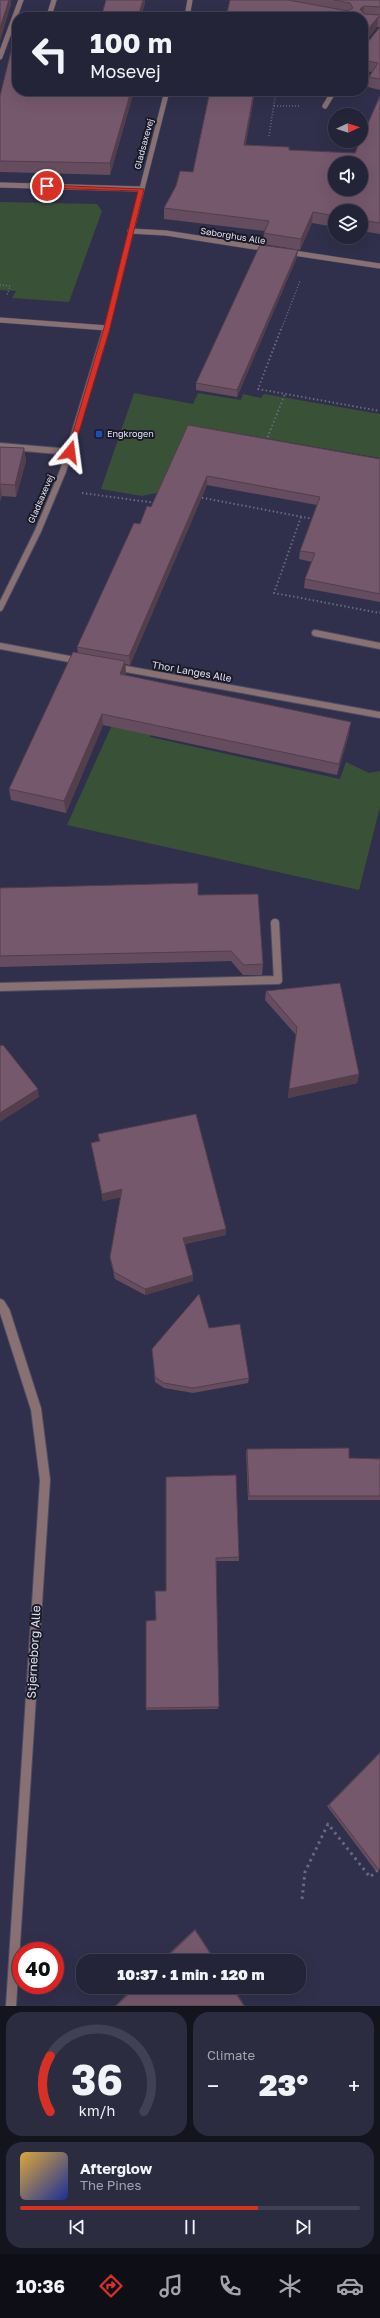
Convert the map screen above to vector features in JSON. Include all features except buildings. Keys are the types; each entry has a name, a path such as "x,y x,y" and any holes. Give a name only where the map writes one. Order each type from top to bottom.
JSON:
{"street":[{"path":"17,12 21,0"},
{"path":"50,12 54,0"},
{"path":"188,12 190,0"},
{"path":"0,57 12,24"},
{"name":"Gladsaxevej","path":"0,608 26,558 70,452 107,328 130,231 166,96"},
{"path":"325,106 331,96"},
{"path":"0,185 141,189"},
{"name":"Søborghus Alle","path":"130,231 166,233 272,250"},
{"path":"280,251 380,266"},
{"path":"0,320 107,328"},
{"path":"0,446 70,452"},
{"path":"315,632 380,646"},
{"path":"0,646 85,662"},
{"name":"Thor Langes Alle","path":"109,666 380,715"},
{"path":"0,987 278,980 275,923"},
{"name":"Stjerneborg Alle","path":"0,1304 5,1312 36,1409 45,1480 11,2006"}],"path":[{"path":"269,136 275,96"},
{"path":"310,256 258,389 380,411"},
{"path":"273,443 266,442 285,394"},
{"path":"55,490 158,503"},
{"path":"197,497 315,520"},
{"path":"301,517 274,593 380,613"},
{"path":"302,1899 306,1872 328,1824 370,1877 380,1868"}],"green space":[{"path":"0,202 97,204 102,211 69,302 12,298 16,291 0,290"},
{"path":"134,393 193,404 198,393 241,400 243,394 261,398 264,394 380,414 380,458 201,427 161,492 142,496 101,489"},
{"path":"126,694 161,701 150,737 340,779 346,762 369,773 380,771 380,807 359,890 67,825"}],"place":[{"name":"Engkrogen","path":"99,434"}],"route":[{"path":"47,186 141,189 107,328 70,452"}]}
